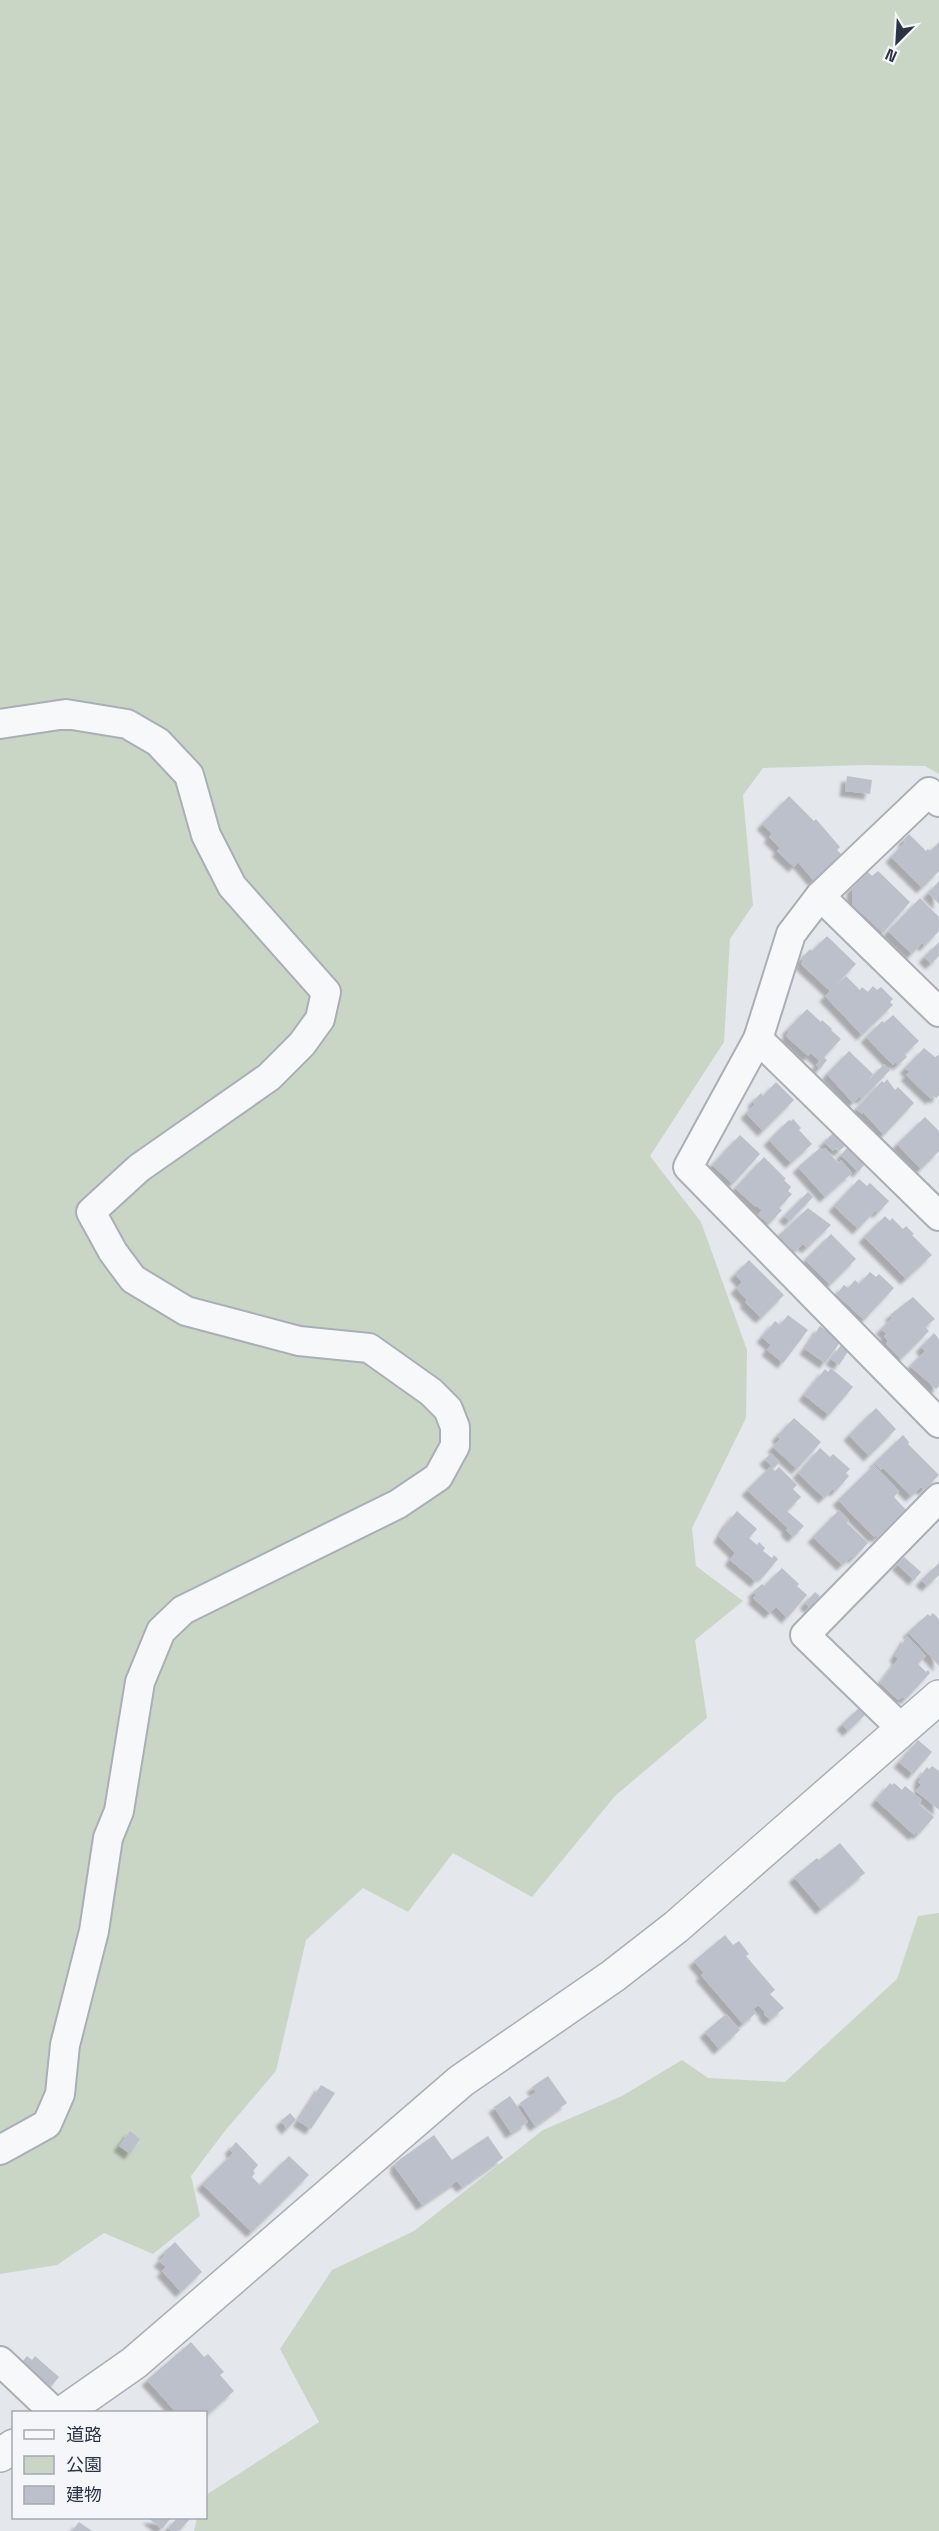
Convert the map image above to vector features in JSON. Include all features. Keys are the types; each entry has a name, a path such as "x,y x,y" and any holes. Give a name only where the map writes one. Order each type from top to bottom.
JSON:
{"street":[{"path":"0,724 66,714 127,724 158,742 189,775 206,835 232,886 326,992 320,1019 302,1044 269,1077 139,1168 91,1212 113,1252 133,1279 186,1311 299,1341 369,1348 431,1392 448,1409 455,1427 455,1446 438,1477 398,1504 183,1610 161,1631 140,1682 119,1811 108,1838 94,1931 65,2045 60,2094 46,2124 0,2150"},
{"path":"939,802 929,792 820,896 791,933 758,1039 688,1167 939,1423"},
{"path":"820,896 939,1012"},
{"path":"758,1039 939,1216"},
{"path":"902,1729 806,1635 939,1498"},
{"path":"65,2411 134,2363 461,2081 613,1976 676,1927 939,1697"},
{"path":"0,2361 53,2411"}],"green space":[{"path":"0,0 939,0 939,774 925,766 763,768 743,795 753,905 730,939 724,1042 650,1156 701,1222 747,1350 746,1418 692,1528 696,1566 743,1601 695,1640 707,1718 615,1796 532,1897 453,1853 408,1912 363,1888 306,1940 276,2071 224,2132 191,2176 200,2216 153,2254 104,2233 57,2265 0,2274"},
{"path":"939,1913 939,2531 194,2531 197,2519 207,2519 207,2494 319,2422 280,2349 332,2270 414,2231 543,2130 622,2096 682,2060 708,2078 785,2082 897,1979 918,1916"}],"building":[{"path":"847,776 872,780 870,794 845,791"},
{"path":"789,796 814,821 816,819 840,847 837,850 841,854 814,881 798,862 794,867 777,851 780,848 769,837 772,834 762,824"},
{"path":"909,834 926,851 928,849 930,851 939,842 939,871 922,888 891,857"},
{"path":"878,871 910,902 883,933 852,904 852,888 868,872 872,876"},
{"path":"939,881 939,904 928,893"},
{"path":"920,898 939,917 939,931 925,946 922,943 912,954 888,931"},
{"path":"827,936 856,964 835,986 846,976 860,990 862,987 868,992 873,986 877,990 881,987 893,999 890,1002 893,1005 862,1035 825,996 830,991 801,964 803,961 801,959 810,949 812,951"},
{"path":"939,942 939,956 931,964 924,957"},
{"path":"807,1009 841,1039 824,1057 827,1060 820,1069 816,1065 820,1061 811,1053 808,1056 786,1036 789,1032 787,1030"},
{"path":"893,1015 919,1041 905,1054 907,1057 898,1065 896,1062 893,1065 866,1037 882,1021 884,1023"},
{"path":"924,1048 935,1057 939,1055 939,1095 931,1099 906,1075 910,1072 905,1068"},
{"path":"849,1051 873,1074 868,1081 884,1064 890,1070 862,1099 860,1096 853,1103 827,1074"},
{"path":"887,1079 895,1090 898,1087 914,1103 884,1135 863,1112 862,1114 856,1109 882,1081 884,1083"},
{"path":"776,1082 794,1100 763,1131 746,1113 755,1104 753,1101 761,1093 763,1096"},
{"path":"925,1117 939,1131 939,1151 921,1169 897,1144"},
{"path":"793,1119 801,1128 799,1130 812,1144 791,1163 769,1140 789,1120"},
{"path":"833,1133 845,1146 839,1151 836,1148 833,1151 824,1142"},
{"path":"740,1135 760,1154 733,1184 712,1165"},
{"path":"820,1148 822,1150 825,1148 838,1163 841,1160 852,1173 825,1197 798,1167"},
{"path":"847,1148 865,1164 858,1172 841,1155"},
{"path":"764,1157 786,1179 784,1180 791,1187 788,1191 792,1194 769,1224 758,1215 762,1210 735,1188"},
{"path":"859,1179 867,1186 870,1183 889,1201 878,1213 876,1210 858,1229 834,1206"},
{"path":"808,1192 813,1197 790,1221 784,1216"},
{"path":"808,1208 831,1225 807,1248 803,1244 795,1252 778,1236"},
{"path":"885,1216 890,1221 892,1218 903,1229 906,1226 932,1255 906,1279 864,1237"},
{"path":"831,1234 856,1259 830,1285 805,1260"},
{"path":"749,1260 784,1295 761,1318 745,1302 747,1300 736,1288 742,1282 735,1274"},
{"path":"870,1272 876,1277 879,1274 894,1288 864,1320 836,1294 844,1285 848,1288 855,1280 859,1284"},
{"path":"913,1297 935,1319 925,1327 929,1331 901,1359 886,1344 888,1341 884,1336 887,1334 881,1329 893,1317 890,1315"},
{"path":"788,1315 808,1330 783,1363 767,1350 771,1345 762,1337 775,1321 780,1325"},
{"path":"820,1326 841,1341 825,1363 805,1349"},
{"path":"934,1333 939,1339 939,1386 936,1389 910,1366 925,1351 921,1347"},
{"path":"841,1345 849,1350 839,1365 831,1359"},
{"path":"831,1368 853,1387 829,1415 804,1395 825,1369 828,1372"},
{"path":"876,1408 896,1429 869,1456 849,1435"},
{"path":"794,1418 821,1442 797,1469 773,1447 780,1439 777,1436"},
{"path":"903,1435 909,1442 908,1444 939,1475 924,1490 921,1487 911,1496 883,1468 881,1470 874,1463"},
{"path":"820,1448 830,1457 833,1454 850,1469 846,1473 849,1476 836,1491 833,1489 824,1498 798,1473"},
{"path":"771,1453 780,1462 774,1468 765,1459"},
{"path":"874,1465 899,1491 894,1497 906,1510 878,1537 876,1535 874,1537 838,1500"},
{"path":"770,1467 775,1471 779,1467 797,1485 793,1489 801,1497 787,1511 804,1526 793,1537 786,1530 788,1528 747,1490"},
{"path":"839,1510 849,1520 847,1523 868,1543 854,1558 852,1556 842,1565 813,1537"},
{"path":"737,1511 757,1529 749,1538 757,1545 759,1542 765,1548 763,1551 772,1558 774,1555 778,1559 756,1582 730,1560 735,1553 719,1537"},
{"path":"904,1557 921,1572 914,1580 897,1564"},
{"path":"939,1563 939,1575 927,1586 921,1580"},
{"path":"782,1568 807,1595 787,1618 776,1607 770,1613 753,1598 756,1595 753,1592 762,1584 764,1586"},
{"path":"815,1592 820,1596 810,1608 805,1603"},
{"path":"933,1613 939,1619 939,1666 908,1632 928,1614 930,1616"},
{"path":"907,1636 926,1656 918,1664 930,1673 906,1699 904,1697 898,1700 880,1683 898,1659 895,1656"},
{"path":"860,1707 866,1714 848,1731 842,1724"},
{"path":"918,1740 932,1752 913,1774 899,1762"},
{"path":"932,1766 939,1771 939,1810 916,1791 921,1785 918,1782 921,1779 919,1778 927,1767 929,1769"},
{"path":"890,1783 892,1785 894,1783 902,1790 905,1786 922,1800 919,1804 934,1817 919,1834 917,1832 914,1835 876,1800"},
{"path":"840,1843 865,1873 821,1909 794,1877"},
{"path":"725,1935 733,1945 739,1941 749,1954 746,1956 775,1990 770,1994 784,2008 770,2020 764,2014 765,2010 758,2005 753,2009 756,2013 743,2024 701,1975 704,1973 694,1961"},
{"path":"726,2014 740,2030 719,2049 705,2032"},
{"path":"548,2076 567,2103 535,2126 520,2103 536,2092 532,2087"},
{"path":"321,2085 335,2093 311,2129 298,2121"},
{"path":"510,2096 528,2122 511,2133 494,2107"},
{"path":"290,2113 296,2120 287,2129 281,2121"},
{"path":"130,2131 140,2139 130,2154 119,2146"},
{"path":"434,2135 452,2160 488,2136 503,2158 462,2187 457,2181 422,2205 395,2167 397,2166 395,2163"},
{"path":"236,2142 258,2165 252,2177 260,2185 289,2156 309,2175 252,2232 202,2184 233,2153 230,2149"},
{"path":"175,2242 202,2272 181,2292 162,2271 166,2267 159,2261 165,2255 163,2253"},
{"path":"191,2342 204,2357 208,2354 224,2372 220,2375 234,2391 207,2415 207,2411 175,2411 147,2380"},
{"path":"27,2356 32,2360 35,2356 59,2377 48,2390 19,2366"},
{"path":"149,2519 170,2519 162,2529"},
{"path":"176,2519 190,2519 179,2531 172,2531 168,2528"},
{"path":"79,2522 92,2531 72,2531"}]}
